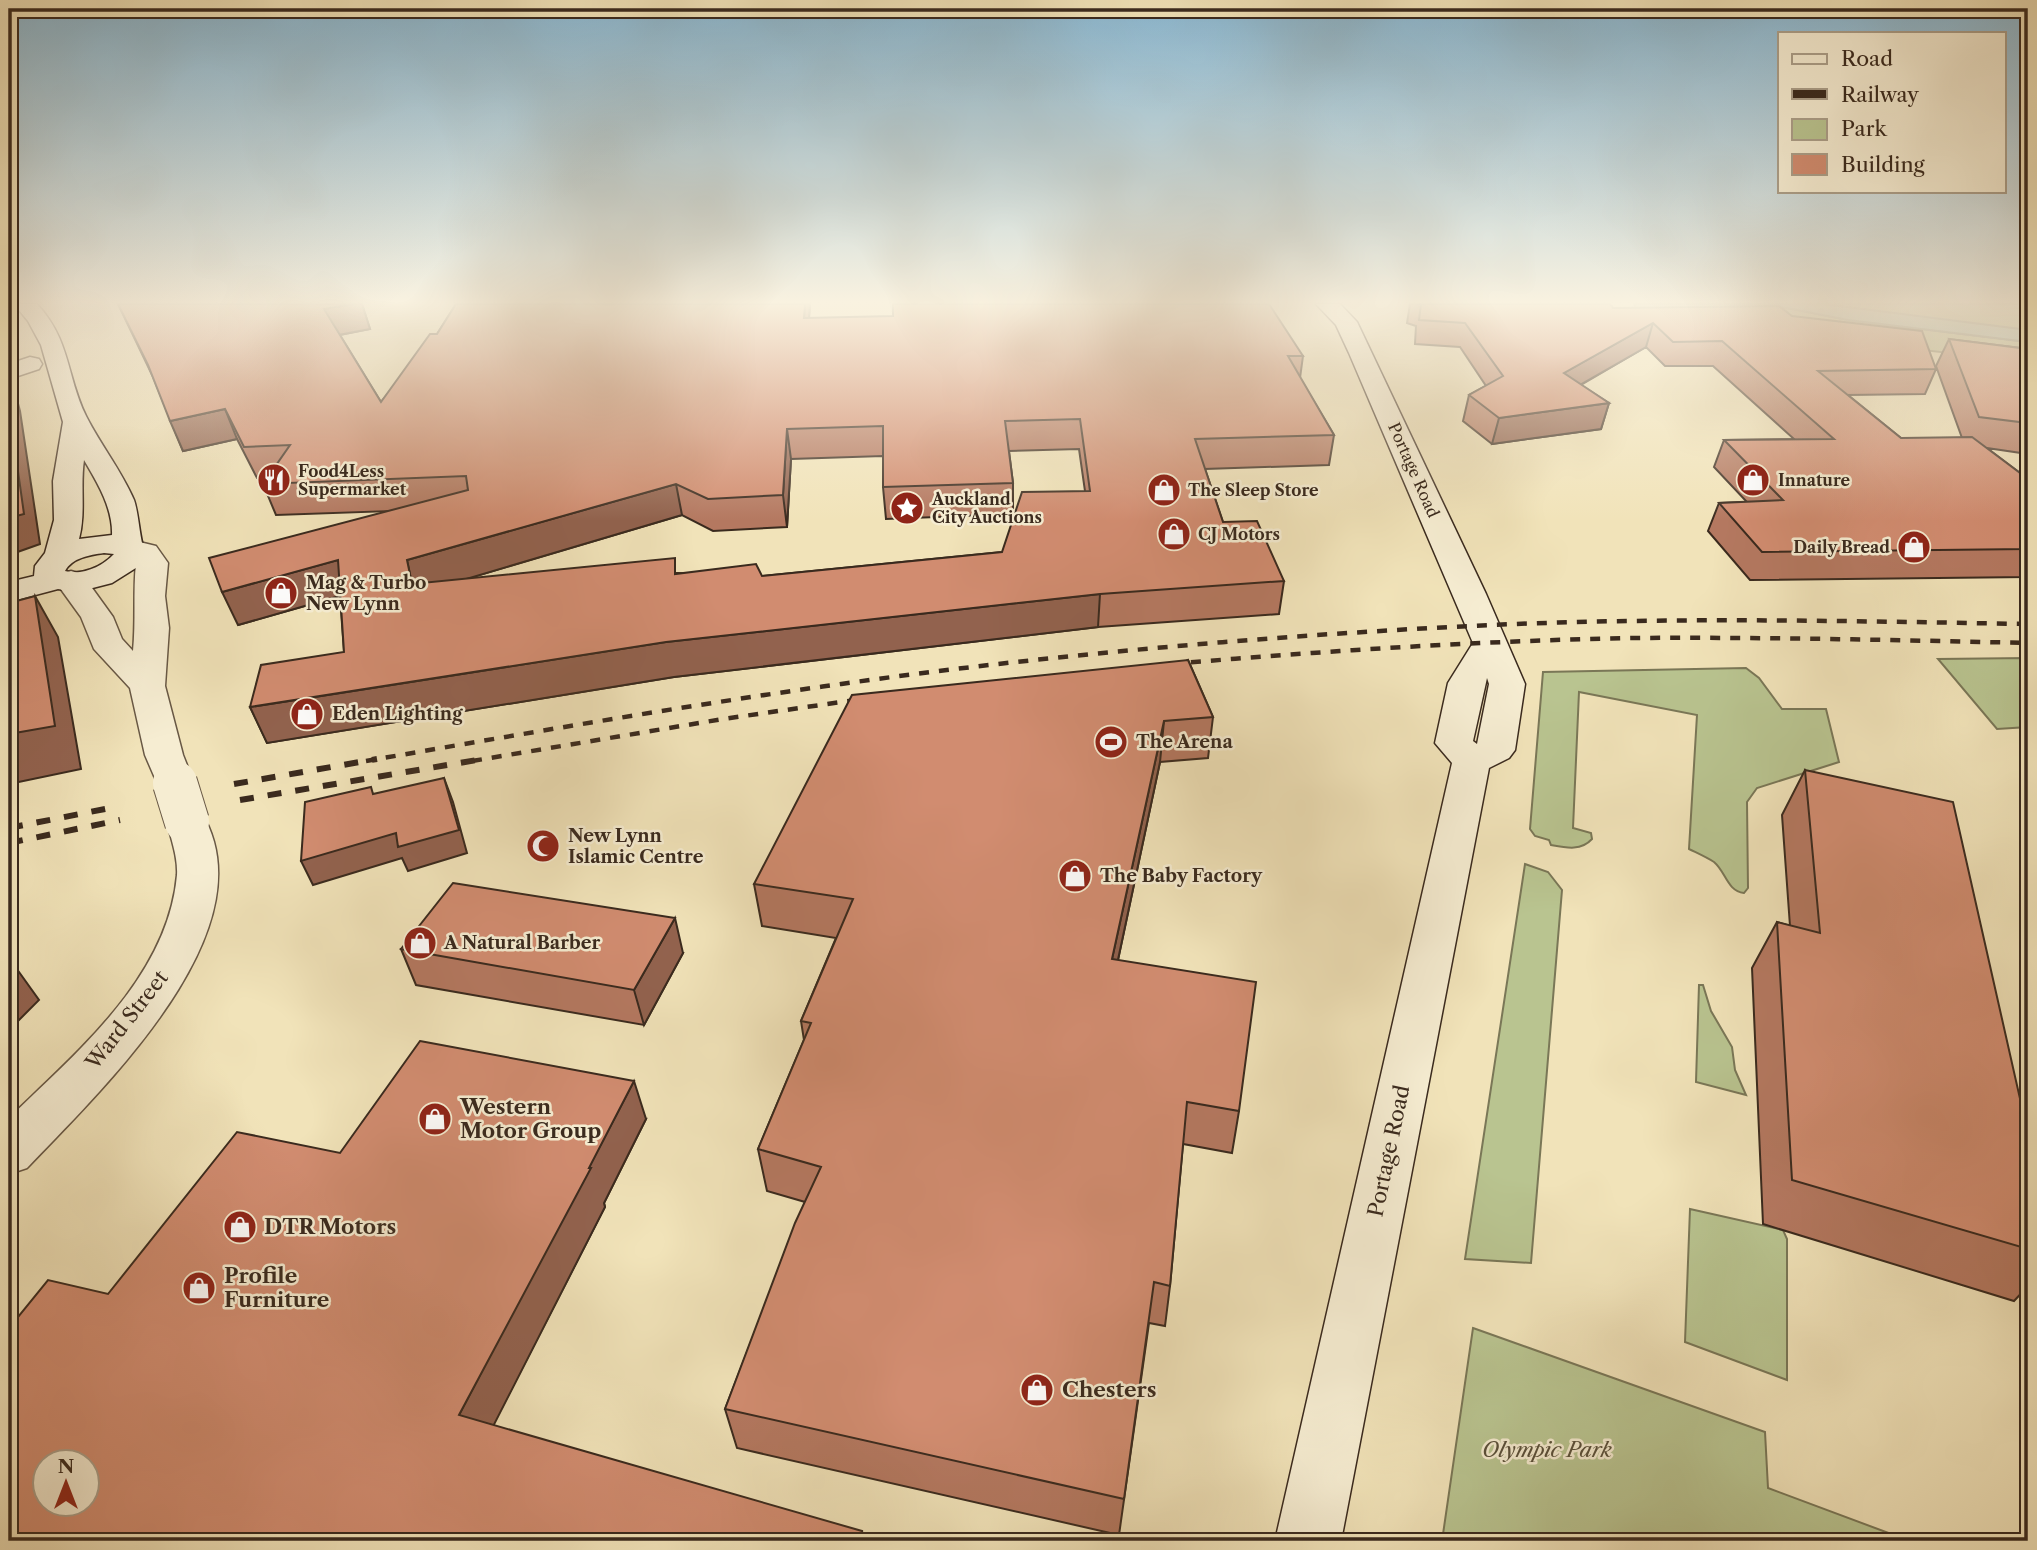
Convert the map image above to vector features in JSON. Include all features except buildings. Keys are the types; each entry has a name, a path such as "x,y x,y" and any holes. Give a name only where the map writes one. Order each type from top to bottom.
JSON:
{"street":[{"path":"9,574 61,570 100,576 117,568 130,555 126,548 128,529 108,475 76,420 63,376"},
{"name":"Portage Road","path":"1308,1541 1471,761 1454,743 1466,683 1490,644 1372,376"},
{"path":"76,420 67,481 69,520 61,570 97,617 106,642 147,686"},
{"path":"126,548 145,553 152,563 149,596 152,628 147,686"},
{"path":"9,592 61,570"},
{"name":"Ward Street","path":"9,1152 120,1035 170,966 196,900 198,872 147,686"}],"green space":[{"path":"2028,658 2028,727 1997,729 1938,659"},
{"path":"1746,668 1759,678 1782,709 1826,709 1839,762 1757,788 1747,802 1748,888 1744,893 1738,892 1730,885 1714,862 1689,849 1697,715 1579,692 1573,828 1591,833 1592,839 1578,847 1568,848 1551,845 1549,840 1535,836 1530,829 1543,672"},
{"path":"1525,864 1548,872 1562,890 1531,1263 1465,1259"},
{"path":"1699,985 1703,985 1711,1011 1732,1047 1735,1070 1746,1095 1696,1082"},
{"path":"1690,1209 1783,1230 1787,1239 1787,1380 1685,1342"},
{"name":"Olympic Park","path":"1473,1328 1765,1432 1768,1488 1910,1541 1442,1541"}],"railway":[{"path":"366,761 593,722 896,676 1101,653 1231,642 1426,628 1625,621 2028,624"},
{"path":"1171,664 1401,647 1631,638 2028,643"},
{"path":"472,761 723,719 869,698"},
{"path":"234,784 377,759"},
{"path":"240,800 483,759"},
{"path":"9,828 115,807"},
{"path":"9,843 120,820"}],"place":[{"name":"Food4Less Supermarket","path":"274,480"},
{"name":"Innature","path":"1753,480"},
{"name":"The Sleep Store","path":"1164,490"},
{"name":"Auckland City Auctions","path":"907,508"},
{"name":"CJ Motors","path":"1174,534"},
{"name":"Daily Bread","path":"1914,547"},
{"name":"Mag & Turbo New Lynn","path":"281,593"},
{"name":"Eden Lighting","path":"307,714"},
{"name":"The Arena","path":"1111,742"},
{"name":"New Lynn Islamic Centre","path":"543,846"},
{"name":"The Baby Factory","path":"1075,876"},
{"name":"A Natural Barber","path":"420,943"},
{"name":"Western Motor Group","path":"435,1119"},
{"name":"DTR Motors","path":"240,1227"},
{"name":"Profile Furniture","path":"199,1288"},
{"name":"Chesters","path":"1037,1390"}]}
